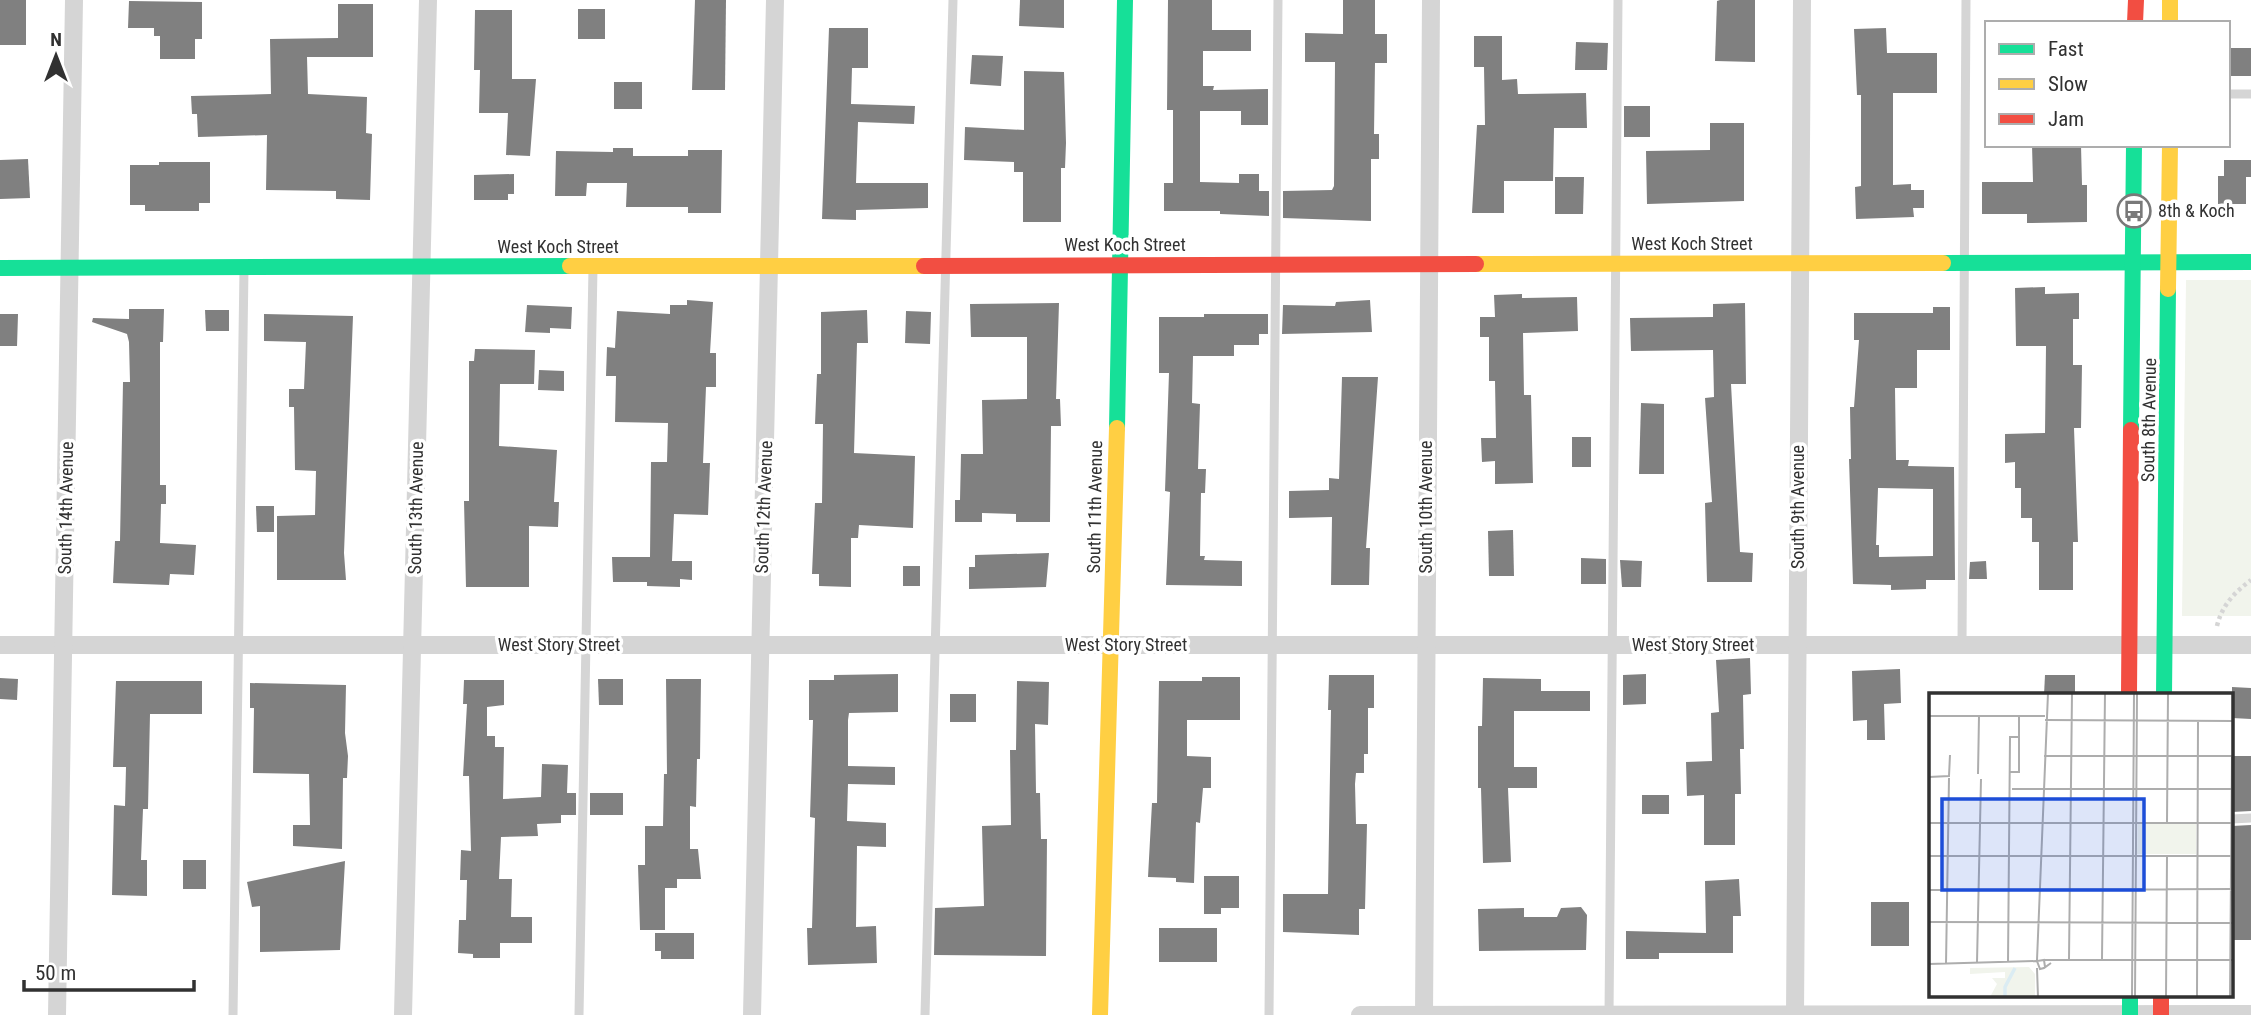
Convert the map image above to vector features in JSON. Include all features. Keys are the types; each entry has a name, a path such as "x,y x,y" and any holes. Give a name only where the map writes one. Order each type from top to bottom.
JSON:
{"street":[{"name":"South 14th Avenue","path":"57,1015 75,0"},
{"name":"South 13th Avenue","path":"403,1015 428,0"},
{"name":"South 12th Avenue","path":"752,1015 775,0"},
{"name":"South 11th Avenue","path":"1100,1015 1112,645 1125,0"},
{"name":"South 10th Avenue","path":"1424,1015 1431,0"},
{"name":"South 9th Avenue","path":"1795,1015 1802,0"},
{"path":"2135,21 2136,0"},
{"path":"2170,0 2170,21"},
{"name":"South 8th Avenue","path":"2129,693 2134,147"},
{"name":"South 8th Avenue","path":"2164,693 2171,262 2170,147"},
{"name":"West Koch Street","path":"0,268 2251,262"},
{"name":"West Story Street","path":"0,645 2251,645"},
{"path":"1360,1015 2251,1014"}],"lane":[{"path":"925,1015 933,645 948,265 953,0"},
{"path":"1269,1015 1278,0"},
{"path":"1609,1015 1618,0"},
{"path":"1962,645 1962,262 1966,0"},
{"path":"2230,94 2251,93"},
{"path":"579,1015 593,266"},
{"path":"233,1015 244,267"}],"path":[{"path":"2214,645 2220,616 2234,592 2251,580"}],"shaded area":[{"path":"2186,280 2251,280 2251,616 2182,616"}],"building":[{"path":"0,0 26,0 26,45 0,45"},
{"path":"695,0 726,0 725,90 692,90"},
{"path":"1020,0 1064,0 1064,28 1019,26"},
{"path":"1168,0 1212,0 1212,30 1251,30 1251,51 1203,51 1203,86 1214,86 1213,90 1268,89 1268,125 1241,125 1241,111 1200,111 1200,182 1239,183 1239,174 1259,174 1259,191 1269,191 1269,216 1220,214 1220,211 1164,211 1164,183 1173,183 1173,110 1167,110"},
{"path":"1343,0 1375,0 1375,34 1387,34 1387,63 1375,63 1374,134 1379,134 1379,159 1371,159 1371,221 1283,218 1283,191 1332,190 1334,186 1335,62 1305,62 1305,33 1343,34"},
{"path":"1755,0 1755,62 1715,61 1717,1"},
{"path":"129,1 202,2 202,39 195,39 195,59 160,59 160,36 154,36 154,28 128,28"},
{"path":"338,4 373,4 373,57 307,57 308,94 367,97 366,133 372,134 370,200 336,199 336,191 266,190 267,135 198,137 197,114 192,114 191,96 271,94 270,39 338,38"},
{"path":"578,9 605,9 605,39 578,39"},
{"path":"475,10 512,10 512,79 536,79 530,156 506,155 508,113 479,113 480,70 474,70"},
{"path":"829,28 868,28 868,68 852,68 851,104 915,106 914,124 858,122 856,183 928,183 928,208 856,210 856,220 822,219"},
{"path":"1886,28 1887,53 1937,53 1937,93 1893,93 1893,185 1911,184 1911,190 1924,190 1924,208 1913,208 1914,217 1856,219 1855,187 1861,186 1861,95 1857,95 1854,29"},
{"path":"1474,36 1502,36 1502,80 1517,79 1518,94 1586,93 1587,128 1554,128 1553,181 1504,181 1504,213 1472,213 1477,125 1485,125 1484,67 1474,67"},
{"path":"1576,42 1608,43 1607,70 1575,70"},
{"path":"2230,48 2251,48 2251,76 2230,76"},
{"path":"972,55 1003,56 1001,86 970,84"},
{"path":"1024,71 1064,72 1066,143 1065,168 1061,168 1061,222 1023,222 1023,172 1014,172 1014,162 964,160 965,127 1024,130"},
{"path":"614,82 642,82 642,109 614,109"},
{"path":"1624,106 1650,106 1650,137 1624,137"},
{"path":"1710,123 1744,123 1744,201 1647,204 1646,151 1710,150"},
{"path":"2032,147 2081,147 2082,185 2087,185 2087,222 2027,223 2027,214 1982,214 1982,182 2033,182"},
{"path":"613,148 633,148 633,156 688,156 688,150 722,150 721,213 688,213 688,207 626,207 627,183 587,183 586,196 555,196 556,151 613,152"},
{"path":"28,159 30,198 0,199 0,160"},
{"path":"2224,160 2251,160 2251,177 2246,177 2246,204 2218,204 2218,176 2224,176"},
{"path":"159,162 210,162 210,203 199,203 199,211 145,211 145,205 130,205 130,165 159,165"},
{"path":"514,174 514,194 508,194 508,200 474,200 474,175"},
{"path":"1555,177 1584,177 1583,214 1555,214"},
{"path":"2045,287 2045,294 2079,293 2079,319 2073,319 2073,365 2082,365 2081,428 2074,428 2078,542 2073,542 2073,590 2039,590 2039,542 2032,542 2032,518 2021,518 2021,488 2015,488 2015,462 2005,463 2005,434 2045,433 2046,346 2016,346 2015,288"},
{"path":"1522,294 1522,298 1577,297 1578,331 1523,333 1524,395 1531,395 1533,483 1495,484 1495,461 1482,462 1481,438 1496,438 1495,381 1489,381 1489,337 1480,337 1480,317 1495,317 1494,295"},
{"path":"687,300 713,302 710,353 716,353 716,387 706,387 703,463 710,463 708,515 674,514 672,561 692,561 692,580 680,579 680,587 647,586 647,582 613,582 612,557 650,557 651,462 667,462 668,423 615,422 616,376 606,376 607,347 615,348 617,311 670,314 670,305 687,305"},
{"path":"1370,300 1372,332 1282,334 1283,305 1335,306 1336,302"},
{"path":"1059,303 1056,399 1060,399 1061,426 1051,426 1050,522 1016,522 1016,514 982,513 982,522 955,522 955,500 960,500 961,454 983,454 982,400 1027,399 1027,337 971,337 970,304"},
{"path":"1745,303 1746,384 1731,384 1740,552 1753,553 1752,582 1707,582 1705,503 1712,502 1705,398 1714,397 1713,350 1631,351 1630,318 1713,317 1713,304"},
{"path":"527,305 572,307 571,329 550,328 550,333 525,332"},
{"path":"1933,307 1950,307 1950,350 1917,350 1917,388 1895,388 1896,460 1909,460 1908,466 1954,467 1955,580 1926,580 1926,589 1891,590 1891,585 1853,584 1850,407 1854,407 1859,340 1854,340 1854,313 1933,313","holes":["1878,488 1933,489 1933,556 1879,557 1879,545 1876,545"]},
{"path":"129,309 164,309 163,342 160,342 160,485 166,485 166,504 161,504 160,543 196,545 194,575 170,574 169,585 113,583 115,541 120,541 123,382 130,382 129,342 127,334 92,322 93,318 129,319"},
{"path":"205,310 229,310 229,331 206,331"},
{"path":"867,310 868,343 857,343 854,453 915,456 913,528 859,525 858,538 851,538 851,587 819,586 819,574 812,574 815,503 822,503 823,424 815,424 817,374 821,374 821,312"},
{"path":"906,311 931,312 930,344 905,343"},
{"path":"0,314 18,314 17,346 0,346"},
{"path":"264,314 353,316 344,553 346,580 277,580 277,516 315,515 316,471 295,470 294,407 289,407 289,389 304,389 306,342 264,341"},
{"path":"1204,314 1268,314 1268,334 1259,334 1259,345 1234,345 1234,356 1193,356 1192,403 1200,404 1198,469 1206,469 1205,493 1201,493 1200,556 1205,556 1204,560 1242,561 1242,586 1166,585 1170,492 1165,491 1169,373 1159,373 1159,317 1204,317"},
{"path":"475,349 535,350 534,384 500,384 499,446 557,450 554,502 559,502 558,527 529,526 529,587 466,587 464,501 469,501 469,361 474,361"},
{"path":"539,370 564,371 564,391 538,390"},
{"path":"1342,377 1378,377 1366,548 1370,548 1369,585 1331,585 1332,517 1289,518 1289,491 1329,490 1329,478 1339,479"},
{"path":"1641,403 1664,404 1664,474 1639,474"},
{"path":"1572,437 1591,437 1591,467 1572,467"},
{"path":"256,506 274,506 274,532 257,532"},
{"path":"1513,530 1514,576 1489,576 1488,531"},
{"path":"1049,553 1046,587 969,589 969,567 975,567 975,555"},
{"path":"1581,558 1606,559 1606,584 1581,584"},
{"path":"1620,560 1642,561 1641,587 1622,587"},
{"path":"1986,561 1987,579 1969,579 1970,562"},
{"path":"903,566 920,566 920,586 903,586"},
{"path":"1750,658 1751,694 1743,695 1741,794 1735,794 1735,845 1704,845 1704,795 1687,796 1686,762 1712,761 1711,713 1719,712 1716,660"},
{"path":"1900,669 1901,703 1884,704 1885,740 1867,740 1867,720 1853,721 1852,671"},
{"path":"898,674 898,712 849,713 848,720 848,766 895,767 895,785 848,784 847,821 886,823 886,847 857,846 856,927 876,926 877,963 808,965 807,928 812,928 815,818 810,817 813,720 809,720 809,680 834,680 834,675"},
{"path":"1646,674 1646,704 1623,705 1623,675"},
{"path":"1329,675 1374,675 1374,708 1368,708 1368,754 1364,754 1364,773 1356,773 1355,784 1356,824 1367,824 1365,909 1359,909 1359,935 1283,932 1283,894 1328,894 1331,710 1328,710"},
{"path":"2045,675 2075,675 2075,693 2044,693"},
{"path":"1202,677 1240,677 1240,720 1187,720 1187,756 1211,757 1211,788 1203,788 1200,823 1196,822 1194,883 1176,882 1176,878 1148,877 1152,803 1157,803 1159,681 1202,681"},
{"path":"0,678 18,679 17,700 0,699"},
{"path":"1483,678 1541,679 1541,691 1590,691 1590,711 1514,711 1514,767 1537,767 1537,788 1508,788 1511,862 1483,863 1481,788 1478,788 1478,726 1482,726"},
{"path":"598,679 623,679 623,705 599,705"},
{"path":"666,679 701,679 700,759 697,759 696,807 690,806 690,849 698,849 701,879 677,879 677,888 665,888 665,930 640,930 638,865 645,865 645,826 663,826 664,774 667,774"},
{"path":"464,680 504,680 504,705 487,707 487,736 495,736 495,747 504,747 503,799 541,797 542,764 568,765 567,793 576,793 576,815 561,815 561,823 537,824 538,836 501,837 499,879 512,879 511,917 532,917 532,943 500,943 500,958 473,958 473,954 458,953 459,920 466,920 467,880 460,880 461,850 471,851 469,776 463,776 467,704 463,704"},
{"path":"116,681 202,681 202,714 150,714 148,809 143,809 141,860 147,860 147,896 112,895 114,805 125,806 126,767 113,767"},
{"path":"1017,681 1049,682 1048,725 1035,724 1036,793 1040,793 1041,839 1047,839 1046,956 934,955 935,908 984,906 982,826 1011,825 1010,750 1016,750"},
{"path":"250,683 346,685 345,733 348,756 347,778 343,778 342,849 293,846 293,825 310,825 309,774 253,773 254,708 250,708"},
{"path":"2232,687 2251,688 2251,719 2234,718"},
{"path":"950,694 976,694 976,722 950,722"},
{"path":"2234,756 2251,756 2251,811 2234,812"},
{"path":"590,793 623,793 623,815 590,815"},
{"path":"1642,795 1669,795 1669,814 1642,814"},
{"path":"2251,825 2251,940 2234,940 2234,826"},
{"path":"183,860 206,860 206,889 183,889"},
{"path":"345,861 340,950 260,952 260,906 252,907 247,882"},
{"path":"1204,876 1239,876 1239,908 1221,908 1221,914 1204,914"},
{"path":"1739,879 1741,916 1733,916 1733,953 1659,953 1659,959 1626,959 1626,931 1706,933 1705,881"},
{"path":"1871,902 1909,902 1909,946 1871,946"},
{"path":"1581,907 1587,915 1586,950 1479,951 1478,909 1524,908 1524,917 1557,917 1561,908"},
{"path":"1159,928 1217,928 1217,962 1159,962"},
{"path":"655,933 694,933 694,959 661,959 661,951 655,951"}],"traffic: fast":[{"path":"1117,428 1125,0"},
{"path":"2131,430 2134,147"},
{"path":"1943,263 2251,262"},
{"path":"0,268 570,266"},
{"path":"2164,693 2168,289"},
{"path":"2130,998 2130,1015"}],"traffic: slow":[{"path":"2170,0 2170,21"},
{"path":"2168,289 2170,147"},
{"path":"1476,264 1943,263"},
{"path":"570,266 924,266"},
{"path":"1100,1015 1117,428"}],"traffic: jam":[{"path":"2135,21 2136,0"},
{"path":"924,266 1476,264"},
{"path":"2129,693 2131,430"},
{"path":"2161,998 2161,1015"}],"place":[{"name":"8th & Koch","path":"2134,211"}]}
